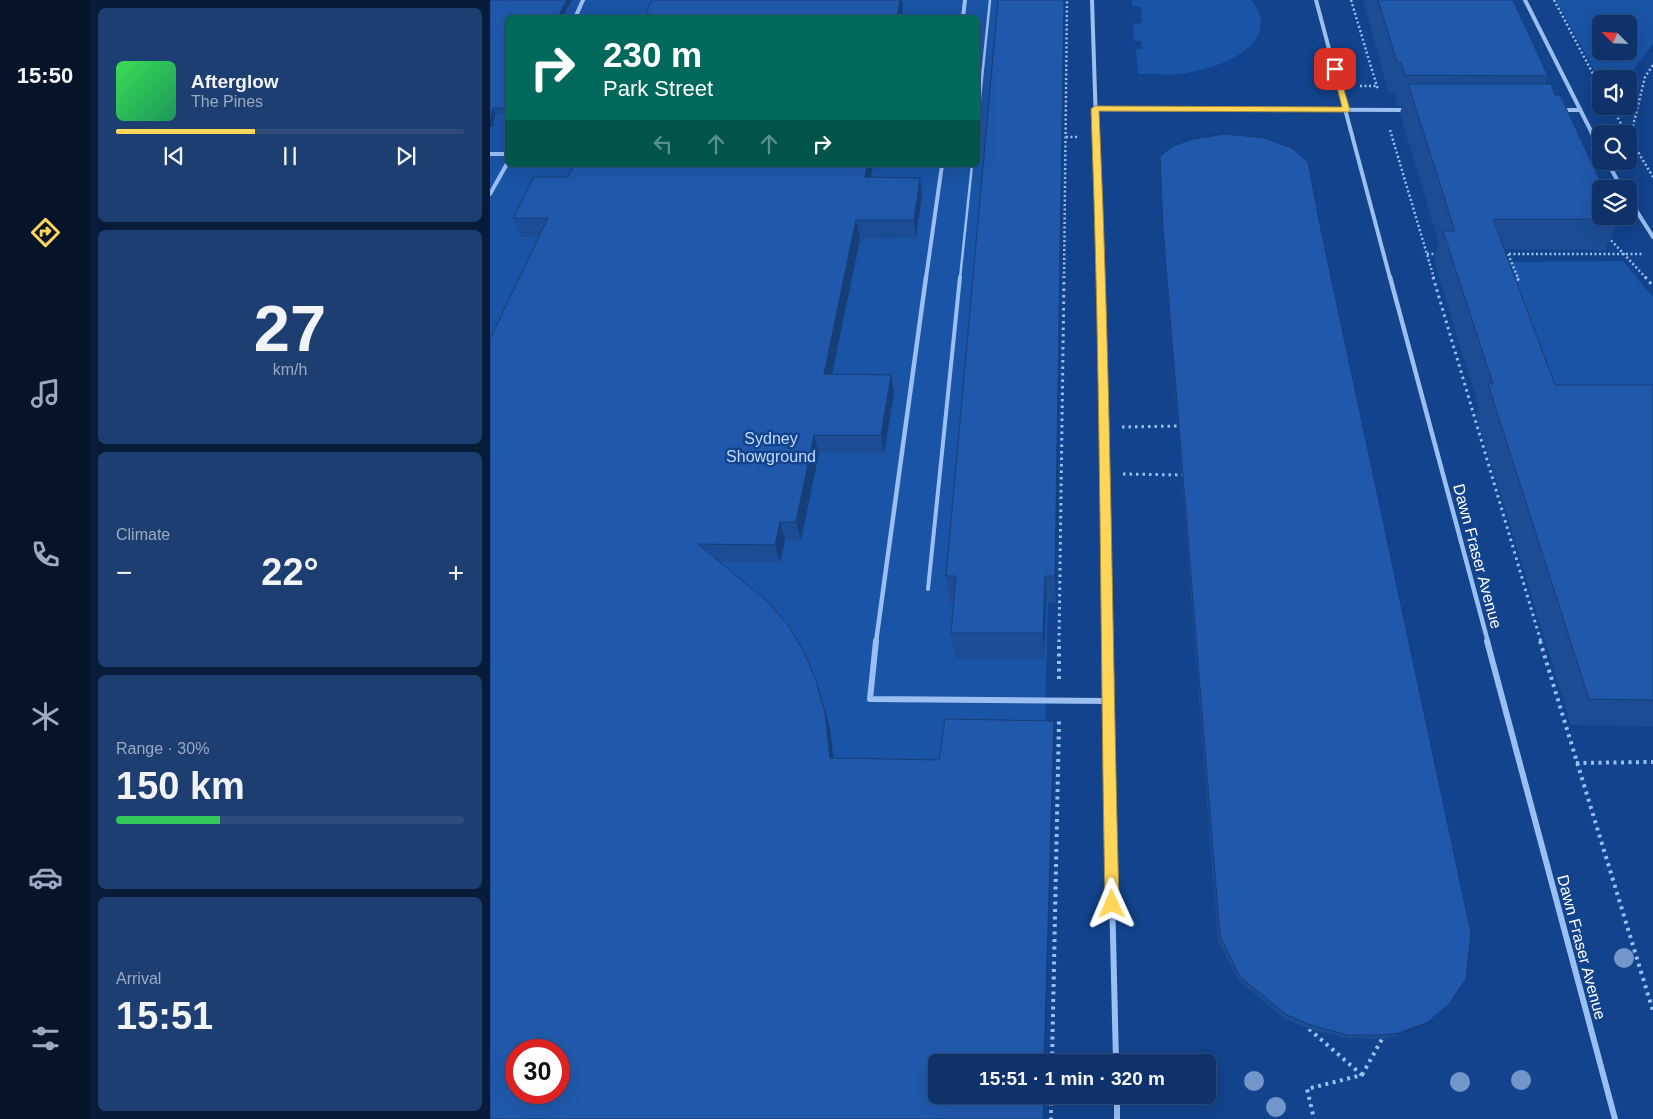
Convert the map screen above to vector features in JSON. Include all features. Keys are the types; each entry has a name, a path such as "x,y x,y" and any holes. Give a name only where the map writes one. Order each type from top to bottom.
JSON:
{"street":[{"path":"576,15 584,0"},
{"path":"963,15 965,0"},
{"path":"1092,0 1100,233 1107,701 1116,1054"},
{"name":"Dawn Fraser Avenue","path":"1316,0 1615,1119"},
{"path":"1525,0 1592,133"},
{"path":"1095,109 1413,110"},
{"path":"1556,110 1580,110"},
{"path":"490,154 505,154"},
{"path":"490,194 505,167"},
{"path":"942,167 882,592 870,700 1107,701"},
{"path":"1637,212 1653,237"},
{"path":"1117,1104 1118,1119"}],"lane":[{"path":"980,98 990,0"},
{"path":"928,589 972,167"}],"path":[{"path":"1052,1054 1059,700 1067,0"},
{"path":"1351,0 1380,95"},
{"path":"1554,0 1592,72"},
{"path":"1634,125 1645,77 1653,65"},
{"path":"1066,85 1074,85"},
{"path":"1362,86 1377,86"},
{"path":"1389,125 1576,763 1653,1011"},
{"path":"1066,137 1073,137"},
{"path":"1637,150 1653,177"},
{"path":"1606,235 1626,254 1653,286"},
{"path":"1428,254 1445,254"},
{"path":"1499,254 1644,254"},
{"path":"1508,254 1519,282 1510,282"},
{"path":"1472,410 1481,410"},
{"path":"1103,426 1179,428 1182,424"},
{"path":"1105,474 1183,475"},
{"path":"1576,763 1653,762"},
{"path":"1308,1029 1362,1075"},
{"path":"1314,1119 1307,1089 1362,1075 1382,1039"},
{"path":"1051,1104 1051,1119"}],"green space":[{"name":"Sydney Showground","path":"490,0 1062,0 1037,1054 928,1054 928,1095 490,1119"},
{"path":"1132,0 1251,0 1259,15 1260,28 1256,39 1247,49 1220,64 1186,73 1138,74 1136,49 1142,49 1141,41 1134,41 1133,24 1142,23 1141,7 1132,6"},
{"path":"1556,0 1653,0 1653,44 1633,70 1594,70"},
{"path":"1623,261 1653,297 1653,402 1537,401 1487,262"}],"building":[{"path":"490,0 567,0 559,15 505,15 505,108 493,108 490,121"},
{"path":"652,0 900,0 898,15 645,15"},
{"path":"998,0 1064,0 1055,576 1045,576 1043,633 951,633 956,576 946,576"},
{"path":"1378,0 1513,0 1548,76 1405,75 1401,63 1397,62"},
{"path":"1408,84 1551,84 1555,95 1560,95 1592,163 1592,170 1595,170 1600,180 1592,180 1592,219 1493,219 1555,385 1653,385 1653,700 1589,699 1488,384 1493,384 1443,231 1455,231"},
{"path":"1225,134 1264,138 1292,148 1308,162 1471,933 1466,979 1449,1004 1428,1022 1399,1033 1348,1035 1311,1025 1287,1015 1240,977 1220,936 1163,228 1160,156 1173,146 1193,139"},
{"name":"Sydney Showground","path":"573,167 867,167 865,177 920,178 914,220 856,220 824,374 891,375 881,435 814,435 796,522 780,522 775,545 698,544 767,601 788,625 804,652 816,681 825,713 830,758 939,760 945,719 1054,721 1044,1054 928,1054 928,1104 1044,1104 1043,1119 490,1119 490,339 548,218 513,218 534,177 568,177"}],"route":[{"path":"1112,904 1100,233 1095,109 1346,110 1335,69"}]}
